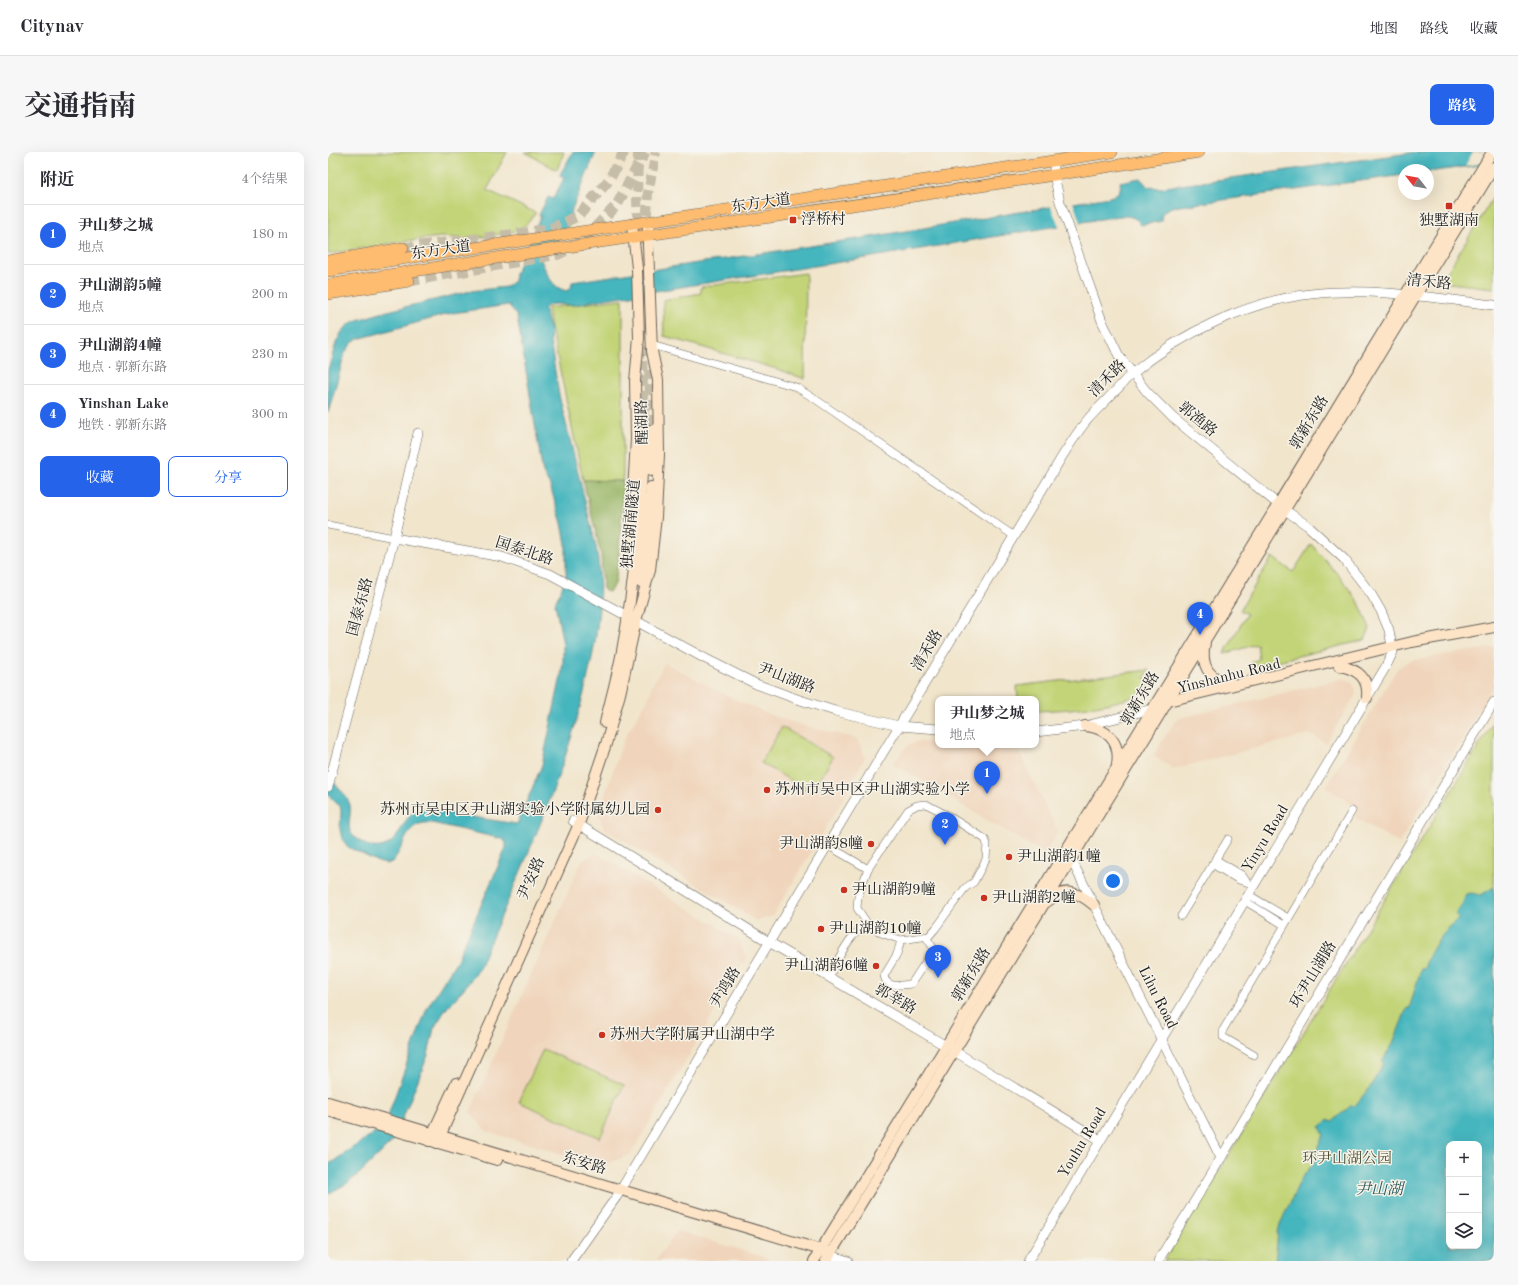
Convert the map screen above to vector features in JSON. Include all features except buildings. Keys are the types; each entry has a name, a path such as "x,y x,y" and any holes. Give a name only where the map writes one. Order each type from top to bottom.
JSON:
{"main road":[{"name":"东方大道","path":"328,271 1112,152"},
{"name":"东方大道","path":"328,285 406,277 511,256 1199,152"},
{"name":"郭新东路","path":"822,1257 1411,295 1489,166 1492,152"},
{"name":"醒湖路","path":"632,619 650,570 657,501 659,454 658,380 652,345 648,222"},
{"name":"醒湖路","path":"632,224 637,268 639,338 635,381 636,439 629,544 632,619"},
{"path":"333,260 404,248"},
{"path":"328,294 406,277"},
{"name":"独墅湖南隧道","path":"632,619 644,562 650,503 652,458 648,431"},
{"name":"郭新东路","path":"950,1048 1041,908 1116,768 1160,707 1206,638 1282,507"},
{"name":"尹安路","path":"434,1138 576,823 616,708 632,619"},
{"name":"Yinshanhu Road","path":"1160,707 1339,666 1465,631 1494,627"},
{"name":"Yinshanhu Road","path":"1160,707 1236,685 1393,650 1494,632"},
{"path":"1206,638 1203,656 1207,670 1218,680 1236,685"},
{"path":"1339,666 1350,668 1361,676 1367,688 1367,698"},
{"path":"1085,726 1095,727 1102,730 1112,740 1118,752 1116,768"},
{"path":"1041,908 1056,895 1068,892 1083,896 1094,905"},
{"name":"东安路","path":"328,1102 365,1118"},
{"name":"东安路","path":"328,1111 365,1118 434,1138 619,1193 822,1257"}],"street":[{"name":"郭渔路","path":"1054,161 1054,175 1060,202 1102,321 1119,356 1147,392 1172,417 1282,507 1324,539 1344,559 1360,578 1381,611 1389,630 1393,650"},
{"name":"清禾路","path":"899,726 1063,455 1088,419 1132,374 1152,359 1198,330 1235,313 1283,298 1339,292 1411,295 1494,305"},
{"path":"652,345 796,387 1014,536"},
{"name":"国泰东路","path":"328,787 394,538 418,433"},
{"path":"328,525 394,538"},
{"name":"国泰北路","path":"394,538 502,557 550,574 632,619"},
{"name":"尹山湖路","path":"632,619 756,684 797,699 899,726 935,729"},
{"name":"Yinyu Road","path":"1162,1040 1247,898 1251,884 1367,698 1385,668 1393,650"},
{"name":"环尹山湖路","path":"1158,1261 1494,702"},
{"path":"1039,732 1085,726 1160,707"},
{"name":"尹鸿路","path":"571,1261 619,1193 899,726"},
{"path":"926,804 947,815 985,840 987,844 986,859 974,882 965,888 936,928 928,936 901,940 881,933 867,923 857,908 858,896 868,869 908,810 926,804"},
{"path":"1254,1055 1225,1038 1222,1034 1223,1030 1352,811"},
{"name":"郭莘路","path":"576,823 769,942 950,1048 1100,1140"},
{"path":"1181,916 1228,839"},
{"path":"827,845 868,869"},
{"name":"Lihu Road","path":"1067,857 1094,905 1221,1158"},
{"path":"1213,862 1242,876 1251,884"},
{"path":"1247,898 1288,918"},
{"path":"1247,898 1284,925"},
{"path":"829,977 842,952 853,936 867,923"},
{"path":"901,940 897,954 884,976 885,981 890,985 897,986 911,984 934,949 926,937"},
{"name":"Youhu Road","path":"1028,1261 1162,1040"},
{"name":"东安路","path":"822,1257 848,1261"}],"shaded area":[{"path":"1494,647 1494,686 1399,843 1354,817 1359,809 1326,787 1397,669 1409,661"},
{"name":"苏州市吴中区尹山湖实验小学","path":"665,663 730,697 765,713 802,725 858,739 865,757 843,799 773,916 757,921 604,829 599,813 620,750 627,733 651,694 651,687"},
{"path":"1341,679 1352,682 1356,694 1326,743 1310,734 1174,769 1153,756 1174,723 1180,718"},
{"path":"917,742 935,743 935,748 994,748 1018,750 1058,832 1044,854 893,764 902,751 909,745"},
{"name":"苏州大学附属尹山湖中学","path":"596,853 740,940 746,958 631,1154 602,1166 486,1131 470,1112 582,860"},
{"path":"677,1231 761,1256 770,1261 655,1261"}],"green space":[{"path":"328,152 507,152 487,190 536,213 526,225 512,232 470,239 441,237 399,242 328,254"},
{"path":"525,152 564,152 557,170"},
{"path":"1494,196 1494,288 1449,283 1446,278 1446,274"},
{"path":"806,273 805,379 780,370 664,336 663,300 701,293 701,287"},
{"path":"623,299 623,479 622,481 583,480 547,308"},
{"path":"623,479 619,557 615,584 609,592 603,589 601,554 583,480 622,481"},
{"path":"1311,544 1341,578 1359,603 1370,628 1365,640 1252,667 1251,662 1259,659 1257,644 1224,654 1247,614 1240,610 1272,557 1293,572"},
{"path":"1149,670 1144,678 1151,680 1149,690 1124,700 1064,710 1039,711 1039,696 1018,696 1017,686"},
{"name":"环尹山湖公园","path":"1494,721 1494,1261 1164,1261"},
{"path":"782,727 833,757 812,793 761,763"},
{"path":"543,1049 624,1085 600,1138 519,1102"}],"water":[{"path":"573,152 596,152 572,209 570,222 555,247 542,257 541,260 553,283 557,287 567,291 571,288 572,282 870,237 1110,197 1119,191 1120,182 1140,178 1148,187 1159,188 1417,152 1494,152 1494,163 1434,171 1434,164 1398,164 1398,176 1172,207 1164,211 1161,216 1162,221 1141,225 1132,217 1119,216 574,305 553,304 547,306 544,309 551,331 550,341 559,395 596,546 599,567 599,607 590,668 580,708 559,775 520,873 478,970 446,1009 434,1028 428,1055 394,1140 357,1176 328,1194 328,1165 377,1131 387,1118 427,1008 457,960 506,848 506,843 503,839 432,823 423,823 416,825 411,830 392,862 386,864 378,862 348,847 342,839 340,830 340,806 328,794 328,776 349,801 350,832 358,840 371,846 380,847 388,845 398,835 409,817 414,812 421,809 517,824 542,765 561,676 563,644 555,603 566,575 566,544 562,523 550,486 543,473 517,317 509,305 452,313 358,339 352,343 345,353 328,413 328,370 336,343 341,333 354,321 384,312 471,291 506,287 514,281 515,274 541,216 539,215 548,197 553,199 564,178 559,176"},
{"name":"尹山湖","path":"1494,887 1494,1261 1275,1261 1280,1224 1301,1179 1316,1160 1318,1146 1324,1135 1320,1127 1328,1120 1331,1122 1352,1105 1354,1107 1370,1087 1384,1063 1382,1062 1393,1043 1407,1008 1409,1009 1421,969 1424,969 1438,941 1459,918 1455,914 1463,903 1466,894 1471,893 1481,895"}],"pier":[{"path":"1473,152 1494,152 1494,161 1465,166"},
{"path":"1073,202 1081,225 1060,228 1050,205"}],"tunnel":[{"path":"403,248 526,233 553,228 579,215 609,180 624,152"},
{"path":"638,152 637,200 639,244"},
{"path":"409,281 559,254 580,243 617,205 645,152"},
{"path":"646,230 648,193 656,152"},
{"path":"642,346 644,433"},
{"path":"649,370 651,430"}],"place":[{"name":"独墅湖南","path":"1449,206"},
{"name":"浮桥村","path":"793,220"},
{"name":"Yinshan Lake","path":"1200,635"},
{"name":"苏州市吴中区尹山湖实验小学","path":"767,790"},
{"name":"尹山梦之城","path":"987,794"},
{"name":"苏州市吴中区尹山湖实验小学附属幼儿园","path":"658,810"},
{"name":"尹山湖韵8幢","path":"871,844"},
{"name":"尹山湖韵5幢","path":"945,845"},
{"name":"尹山湖韵1幢","path":"1009,857"},
{"name":"尹山湖韵9幢","path":"844,890"},
{"name":"尹山湖韵2幢","path":"984,898"},
{"name":"尹山湖韵10幢","path":"821,929"},
{"name":"尹山湖韵6幢","path":"876,966"},
{"name":"尹山湖韵4幢","path":"938,978"},
{"name":"苏州大学附属尹山湖中学","path":"602,1035"}]}
